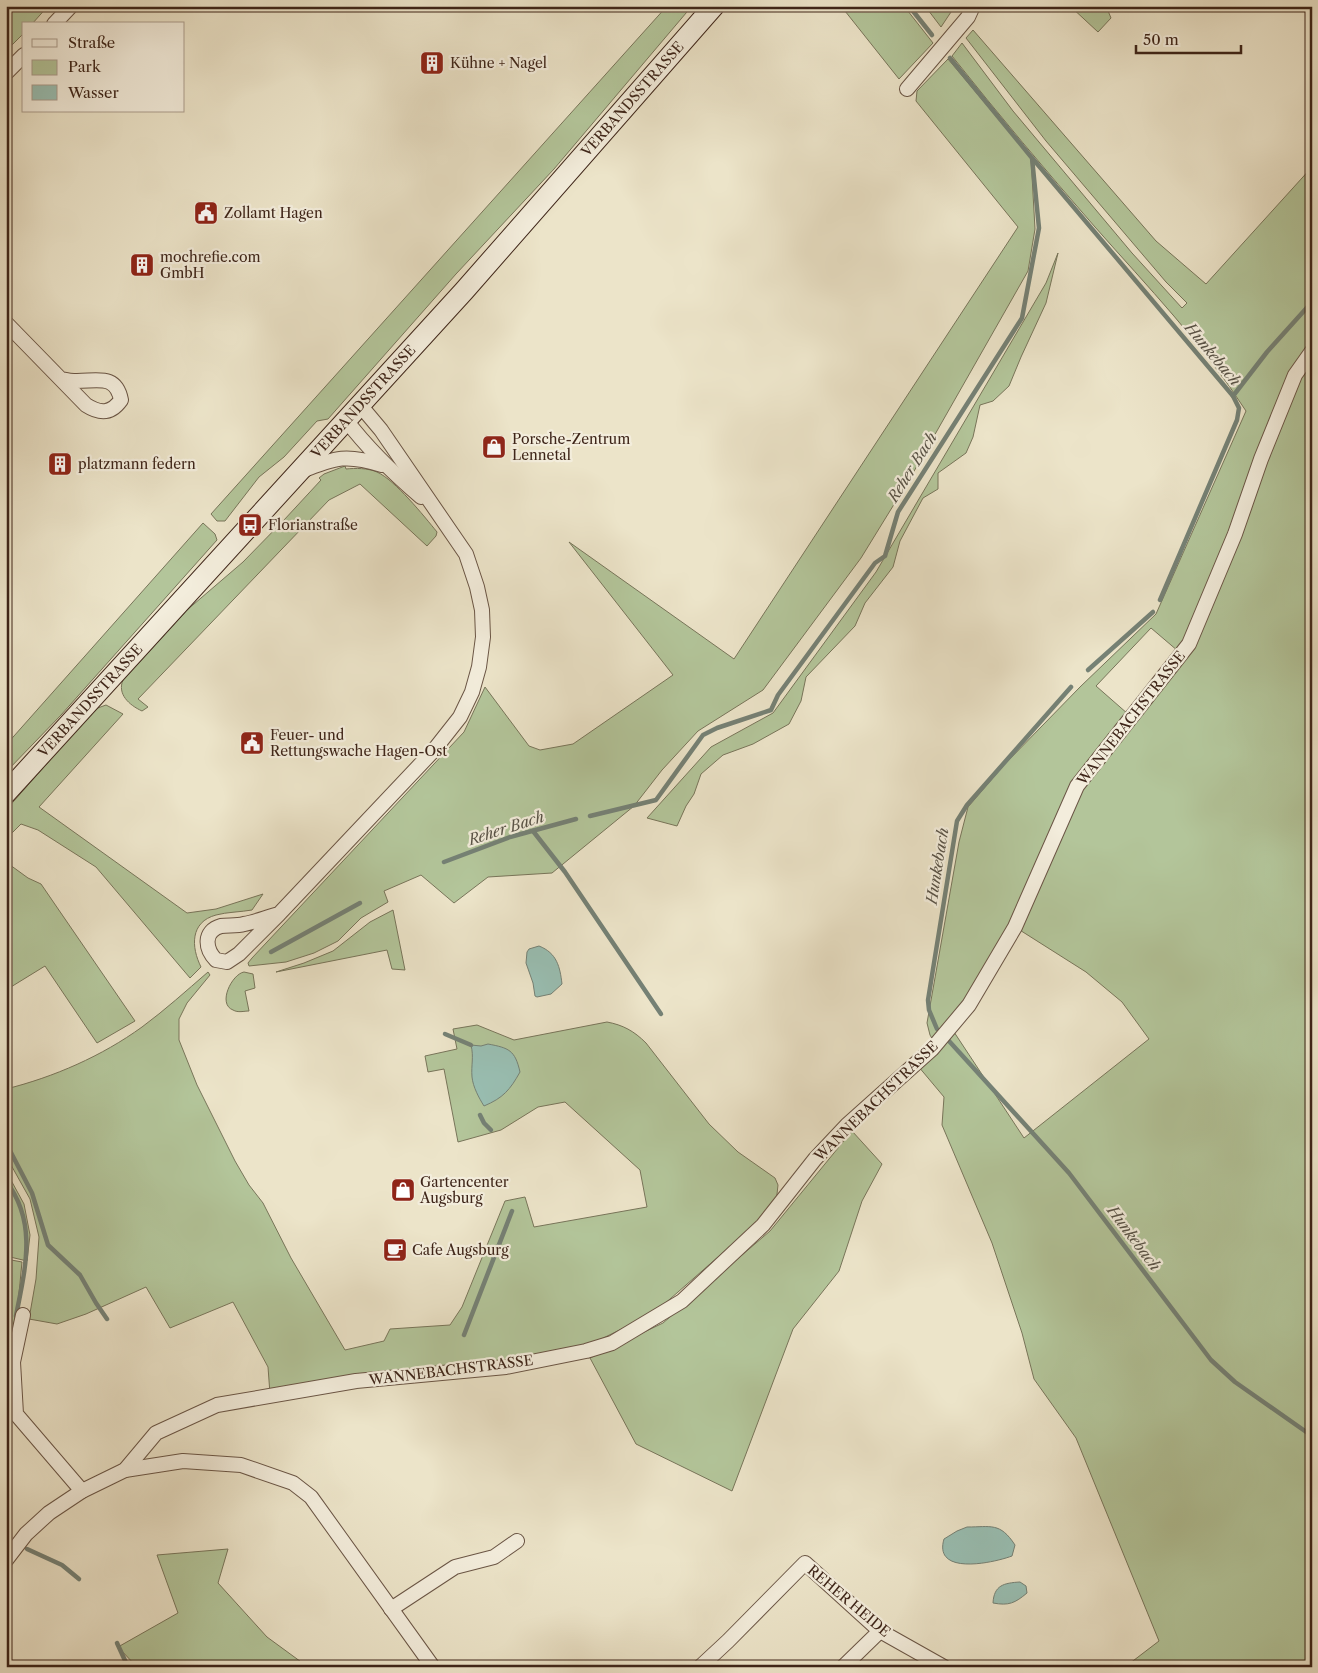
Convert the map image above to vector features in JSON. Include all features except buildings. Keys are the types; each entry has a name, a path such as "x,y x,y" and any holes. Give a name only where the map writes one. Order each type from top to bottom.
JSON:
{"main road":[{"name":"VERBANDSSTRASSE","path":"6,793 464,291 714,6"}],"street":[{"path":"56,22 71,6"},
{"path":"907,89 968,18 973,6"},
{"path":"6,73 22,57"},
{"path":"6,323 61,379"},
{"name":"WANNEBACHSTRASSE","path":"6,1560 26,1534 49,1513 82,1491 125,1470 156,1433 217,1405 356,1382 506,1366 586,1351 612,1343 682,1301 762,1225 815,1159 847,1125 932,1049 969,1005 1015,927 1077,786 1189,644 1235,534 1295,375 1312,350"},
{"path":"279,914 243,924 220,926 211,931 207,937 208,951 216,960 227,962 239,954 279,914 434,750 460,718 472,692 480,667 484,638 480,597 466,554 381,430 360,406"},
{"path":"346,420 364,444 434,509"},
{"path":"298,472 335,458 361,458 386,466"},
{"path":"23,1315 13,1362 16,1414 82,1491"},
{"path":"125,1470 183,1461 241,1465 292,1483 311,1497 433,1667"},
{"path":"391,1609 455,1568 494,1556 517,1541"},
{"name":"REHER HEIDE","path":"700,1667 805,1563 880,1631 944,1667"},
{"path":"843,1667 880,1631"}],"green space":[{"path":"6,6 48,6 34,22 22,22 22,35 6,51"},
{"path":"667,6 692,6 554,169 456,274 328,419 317,421 284,457 259,477 225,521 217,521 211,514"},
{"path":"841,6 904,6 933,43 899,79"},
{"path":"925,6 955,6 941,27"},
{"path":"1070,6 1106,6 1111,18 1098,32"},
{"path":"973,30 1156,241 1206,284 1312,167 1312,1667 1125,1667 1159,1641 1076,1438 1034,1379 1022,1333 992,1243 942,1125 944,1097 918,1066 954,1032 1024,1138 1149,1039 1122,1002 1086,972 1015,927 1073,783 1010,927 965,1002 934,1042 927,1023 959,842 968,807 1004,765 1080,687 1156,614 1246,411 1212,362 1193,339 1040,164 952,56 962,43 1013,111 1132,253 1182,308 1187,303 1166,282 1046,141 966,38","holes":["1151,628 1178,651 1128,714 1096,686"]},
{"path":"948,59 1031,158 1035,229 1028,271 909,480 861,558 763,690 698,731 662,770 634,806 552,873 488,877 454,903 421,875 384,891 388,902 361,918 338,941 314,953 286,962 249,966 248,963 252,958 464,732 485,687 529,746 540,750 573,744 673,675 569,542 734,659 1018,227 916,101 917,91"},
{"path":"1058,253 1046,303 1009,386 993,401 980,405 973,437 966,453 938,473 938,489 923,498 900,541 893,567 865,603 855,626 806,677 801,701 789,724 753,744 723,755 701,774 694,794 677,826 647,818 711,747 773,713 876,572 1046,283"},
{"path":"345,466 346,469 358,468 377,472 392,482 437,532 436,536 427,546 360,484 329,500 138,699 148,707 142,711 125,699 122,690 123,680 187,610 243,562 321,480 319,478 324,474"},
{"path":"203,523 215,534 217,540 61,715 6,772 6,745"},
{"path":"106,705 123,714 39,807 187,913 216,909 263,894 252,910 216,915 207,918 201,923 197,929 194,944 201,967 190,978 96,867 38,830 21,824 6,839 6,810 95,709"},
{"path":"6,862 28,878 41,884 135,1021 97,1043 45,966 6,990"},
{"path":"393,910 405,970 392,969 387,950 276,972 333,951 370,922"},
{"path":"208,972 210,975 187,1003 179,1019 179,1040 197,1085 235,1161 249,1185 263,1203 291,1258 345,1350 384,1341 390,1329 450,1325 462,1307 505,1201 525,1197 534,1227 647,1207 640,1170 565,1102 538,1107 501,1130 458,1142 444,1069 428,1072 425,1056 457,1049 453,1029 477,1025 514,1040 607,1022 628,1029 646,1043 709,1124 738,1152 775,1178 778,1185 776,1203 758,1222 654,1313 585,1347 505,1364 270,1394 268,1367 233,1302 170,1328 146,1287 86,1314 57,1324 29,1319 36,1279 39,1237 30,1199 6,1156 6,1089 60,1072 111,1047 151,1021"},
{"path":"244,972 253,974 255,988 245,991 249,1011 237,1011 228,1007 226,996 231,983 239,974"},
{"path":"852,1131 882,1164 862,1201 839,1271 793,1329 732,1491 636,1444 590,1358 663,1323 770,1231"},
{"path":"6,1171 24,1204 30,1235 27,1261 6,1256"},
{"path":"6,1259 22,1262 16,1316 6,1347"},
{"path":"228,1549 218,1583 267,1637 308,1667 137,1667 118,1647 178,1613 157,1555"}],"water":[{"path":"539,946 550,952 554,957 562,984 551,994 537,997 535,996 526,963 529,949"},
{"path":"488,1044 510,1051 516,1059 520,1072 505,1093 484,1106 476,1092 473,1081 471,1045 481,1046"},
{"path":"967,1527 994,1527 1005,1532 1015,1545 1012,1556 967,1564 947,1558 943,1551 944,1539"},
{"path":"1020,1582 1026,1586 1027,1593 1008,1604 993,1603 995,1592 1001,1586"}],"waterway":[{"name":"Reher Bach","path":"909,6 932,35"},
{"name":"Reher Bach","path":"590,816 656,800 703,735 717,728 771,710 778,695 875,563 885,556 898,512 1022,318 1039,228 1032,158 950,58"},
{"name":"Hunkebach","path":"1033,159 1233,396 1239,408 1237,420 1160,600"},
{"path":"1233,396 1267,352 1312,302"},
{"name":"Hunkebach","path":"1088,670 1153,612"},
{"name":"Hunkebach","path":"937,1029 929,1010 928,1000 957,821 967,805 1071,687"},
{"name":"Reher Bach","path":"444,862 510,837 576,819"},
{"path":"533,831 565,872 661,1014"},
{"name":"Reher Bach","path":"271,952 360,903"},
{"path":"445,1034 471,1045"},
{"name":"Hunkebach","path":"949,1041 1069,1173 1211,1360 1235,1382 1312,1436"},
{"path":"480,1115 484,1123 491,1130"},
{"path":"6,1143 32,1193 48,1245 80,1275 107,1319"},
{"path":"6,1181 16,1197 26,1230 25,1264 16,1316"},
{"path":"464,1335 512,1211"},
{"path":"27,1549 62,1565 79,1579"},
{"path":"117,1643 128,1667"}],"place":[{"name":"Kühne + Nagel","path":"432,63"},
{"name":"Zollamt Hagen","path":"206,213"},
{"name":"mochrefie.com GmbH","path":"142,265"},
{"name":"Porsche-Zentrum Lennetal","path":"494,447"},
{"name":"platzmann federn","path":"60,464"},
{"name":"Florianstraße","path":"250,525"},
{"name":"Feuer- und Rettungswache Hagen-Ost","path":"252,743"},
{"name":"Gartencenter Augsburg","path":"403,1190"},
{"name":"Cafe Augsburg","path":"395,1250"}]}
